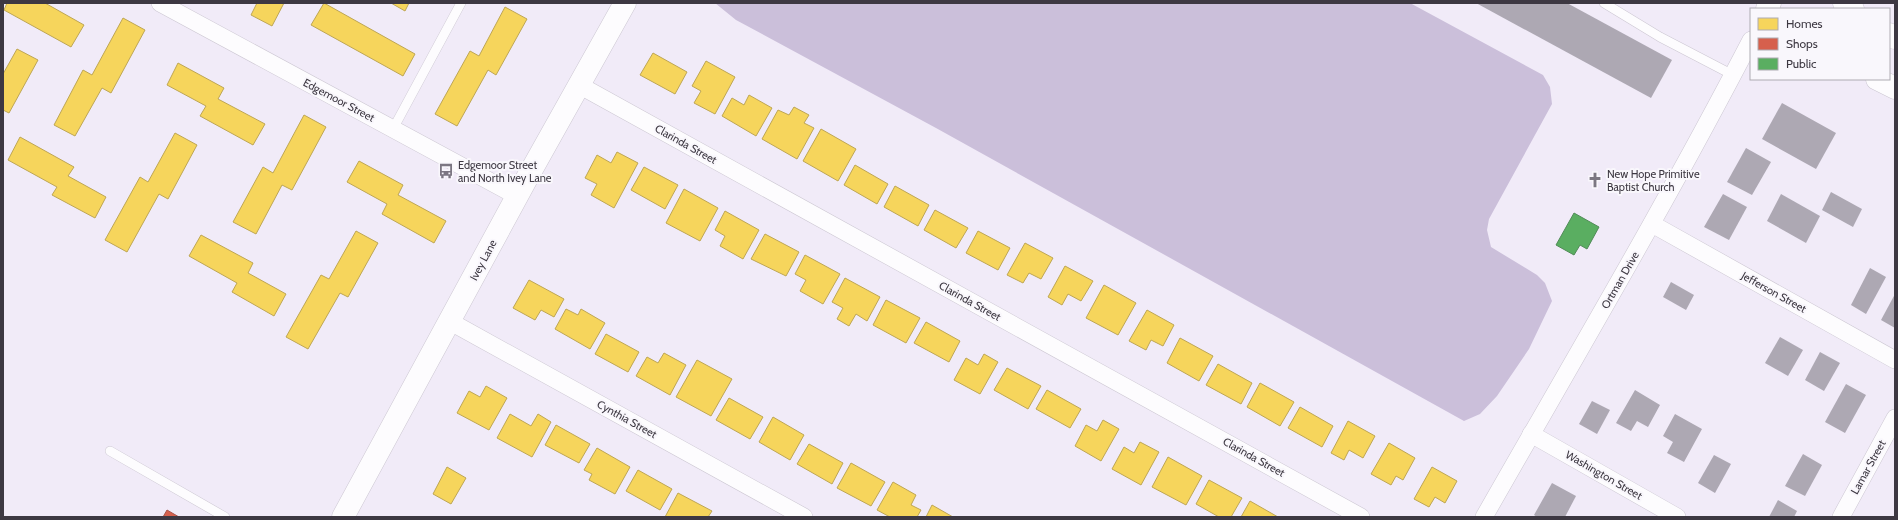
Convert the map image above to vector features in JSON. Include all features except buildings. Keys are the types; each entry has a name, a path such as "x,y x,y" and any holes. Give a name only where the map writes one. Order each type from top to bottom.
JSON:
{"main road":[{"name":"Ivey Lane","path":"343,517 517,196 624,3"},
{"path":"1879,80 1895,88"}],"street":[{"name":"Edgemoor Street","path":"160,3 517,196"},
{"name":"Ortman Drive","path":"1484,517 1652,224 1750,42"},
{"name":"Clarinda Street","path":"578,85 1361,517"},
{"name":"Jefferson Street","path":"1652,224 1895,360"},
{"name":"Cynthia Street","path":"449,321 804,517"},
{"name":"Lamar Street","path":"1841,517 1895,418"},
{"name":"Washington Street","path":"1531,434 1677,517"}],"lane":[{"path":"393,129 462,3"},
{"path":"1604,3 1660,38 1733,75"},
{"path":"110,451 225,517"}],"shaded area":[{"path":"715,3 1410,3 1543,75 1550,87 1552,104 1489,219 1487,230 1491,247 1537,275 1545,283 1552,301 1529,349 1497,396 1480,414 1464,421 936,128 736,20"}],"place":[{"name":"Edgemoor Street and North Ivey Lane","path":"446,171"},
{"name":"New Hope Primitive Baptist Church","path":"1595,180"}]}
